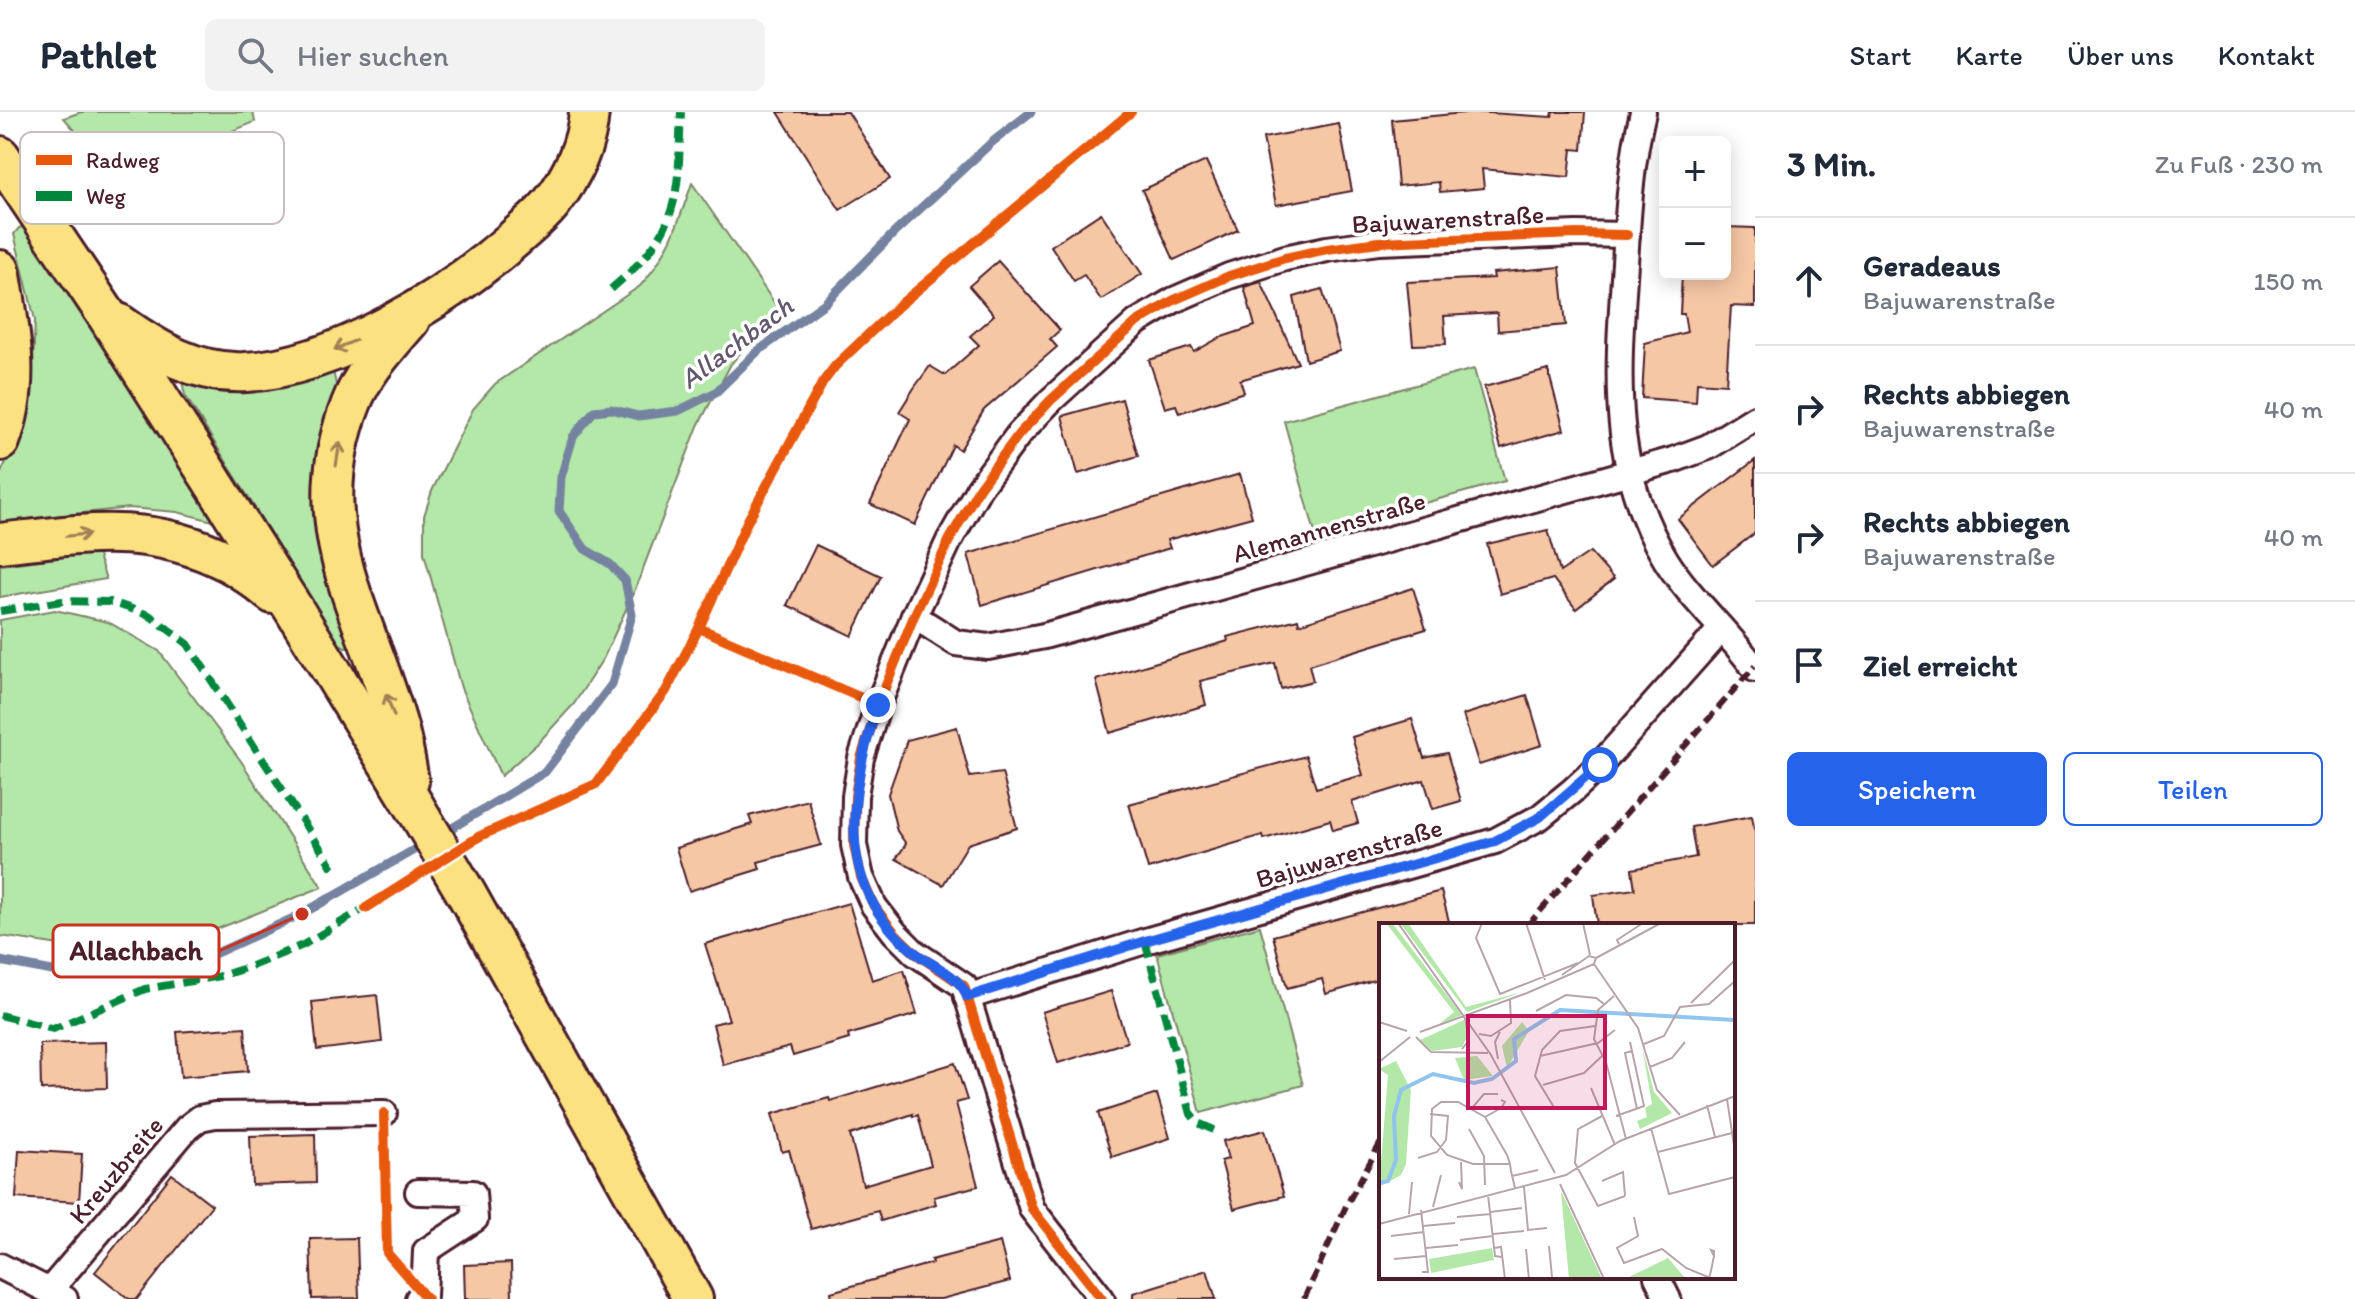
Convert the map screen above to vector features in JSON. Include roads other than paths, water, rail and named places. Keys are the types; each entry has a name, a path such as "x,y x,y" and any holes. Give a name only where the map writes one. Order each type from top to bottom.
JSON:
{"main road":[{"path":"106,314 153,348 218,371 244,373 296,364 326,353 416,313 487,263 553,202 581,151 589,112"},
{"path":"0,156 20,186"},
{"path":"46,224 293,608 415,807 693,1299"},
{"path":"0,270 13,346 9,417 0,441"},
{"path":"415,807 398,727 343,571 332,509 338,450 351,403 372,365 416,313"},
{"path":"0,543 105,532 153,535 193,545 232,563 293,608"}],"street":[{"path":"1643,112 1634,159 1618,368 1618,407 1629,473 1645,517 1667,560 1720,630 1755,668"},
{"name":"Bajuwarenstraße","path":"1102,1299 1032,1209 964,986 915,953 895,933 874,906 861,877 854,845 855,796 861,758 878,705 914,616 949,541 979,488 1019,434 1091,361 1137,322 1174,300 1229,276 1285,258 1327,249 1394,241 1627,235"},
{"name":"Alemannenstraße","path":"914,616 956,643 988,647 1044,636 1629,473 1708,447 1755,418"},
{"name":"Bajuwarenstraße","path":"967,997 1145,941 1495,841 1540,817 1600,765 1720,630"},
{"name":"Kreuzbreite","path":"0,1266 58,1294 187,1128 200,1118 215,1115 384,1113"},
{"path":"418,1192 473,1193 475,1219 426,1251 424,1296 418,1299"},
{"path":"1658,1279 1668,1299"}],"waterway":[{"name":"Allachbach","path":"442,834 545,772 612,684 632,615 625,580 610,564 585,549 559,511 561,477 573,437 594,411 611,409 638,416 678,411 716,392 758,351 825,303 894,233 991,143 1031,112"},
{"name":"Allachbach","path":"0,961 68,974 201,960 302,914 426,843"}],"railway":[{"path":"1530,923 1755,666"},
{"path":"1304,1299 1346,1206 1379,1146"}],"place":[{"name":"Allachbach","path":"302,914"}]}
